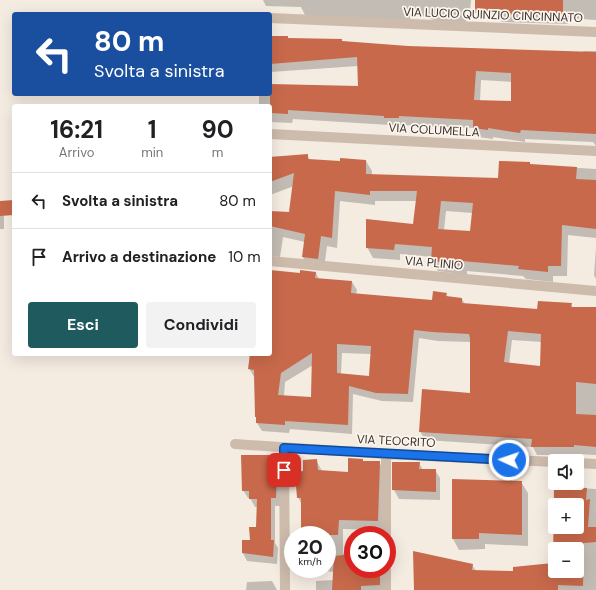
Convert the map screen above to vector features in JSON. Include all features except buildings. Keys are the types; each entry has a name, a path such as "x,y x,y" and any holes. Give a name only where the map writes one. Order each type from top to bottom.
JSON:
{"street":[{"name":"VIA LUCIO QUINZIO CINCINNATO","path":"272,18 596,32"},
{"name":"VIA COLUMELLA","path":"272,134 596,151"},
{"name":"VIA PLINIO","path":"272,261 596,292"},
{"name":"VIA TEOCRITO","path":"235,444 386,454 548,462"},
{"path":"284,448 285,590"},
{"path":"386,454 386,526"},
{"path":"584,463 596,464"},
{"path":"386,578 386,590"}],"route":[{"path":"284,470 284,448 509,460"}]}
